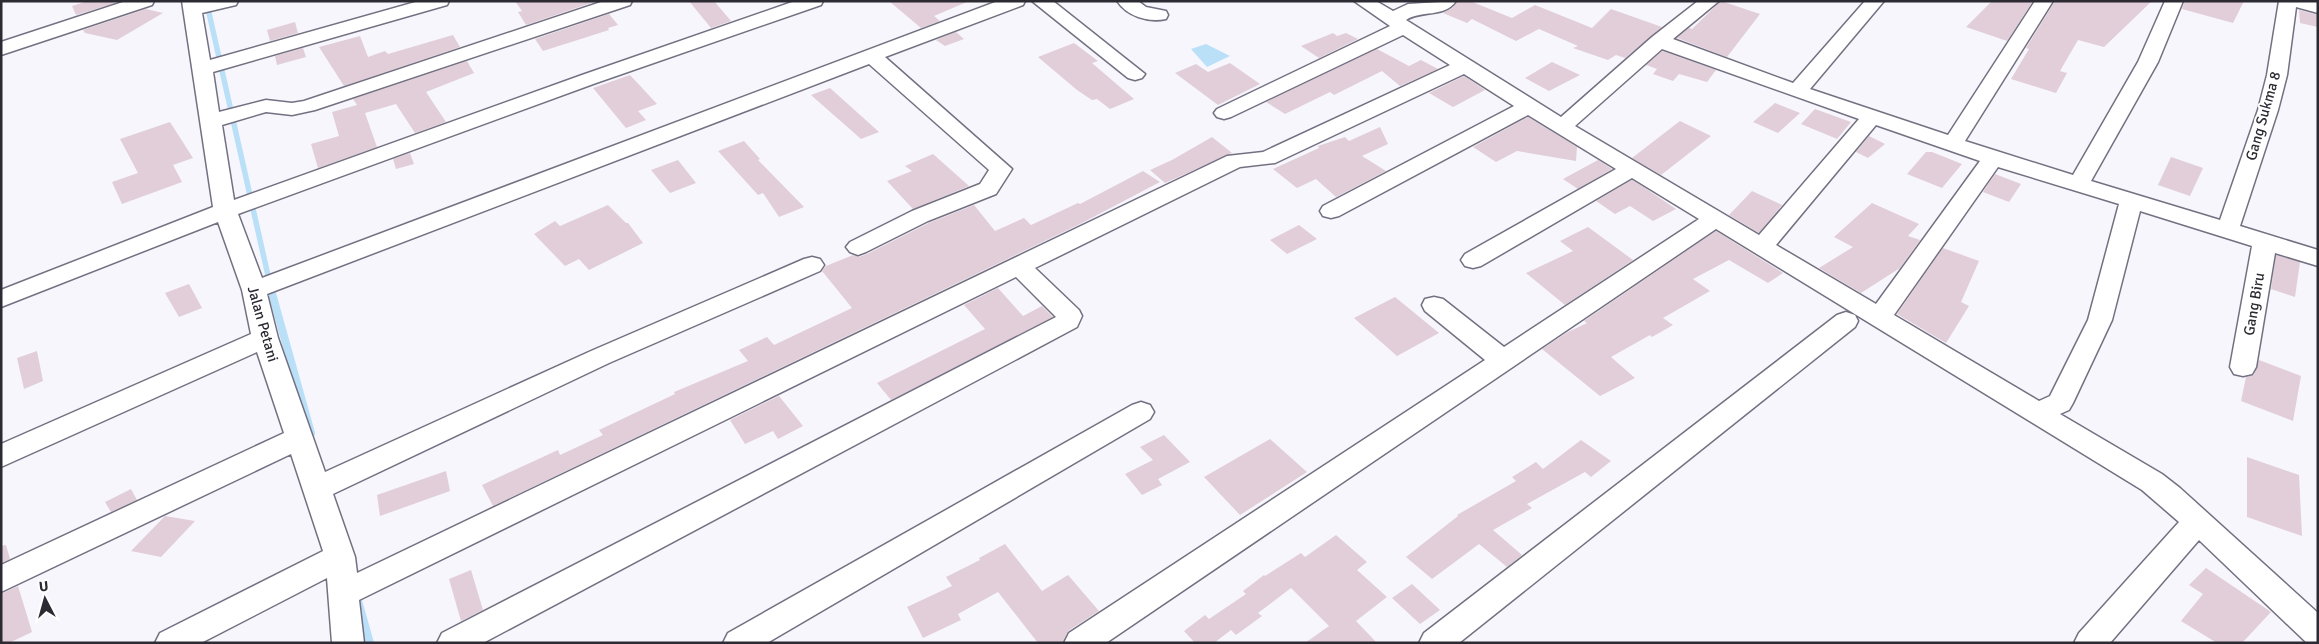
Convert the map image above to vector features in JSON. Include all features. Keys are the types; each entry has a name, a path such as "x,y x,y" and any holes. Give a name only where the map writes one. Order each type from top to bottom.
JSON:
{"street":[{"path":"1,49 145,1"},
{"path":"208,67 440,1"},
{"path":"217,119 266,106 292,108 308,106 581,7 623,1"},
{"path":"1,299 262,197 589,79 814,1"},
{"path":"261,289 1016,1"},
{"path":"1041,1 1135,74"},
{"path":"1126,1 1140,12 1159,15"},
{"path":"1363,1 1562,127 2152,482 2318,633"},
{"path":"1224,113 1398,23 1408,10 1432,8 1447,1"},
{"path":"1562,127 1659,41 1710,1"},
{"path":"1797,92 1875,1"},
{"path":"1954,144 2044,1"},
{"path":"2078,184 2148,62 2174,1"},
{"name":"Gang Sukma 8","path":"2228,229 2268,110 2276,75 2288,1"},
{"path":"2295,1 2318,7"},
{"name":"Jalan Petani","path":"208,4 208,67 230,209 261,289 265,338 340,557 348,643"},
{"path":"1659,41 1797,92 1993,158 2318,258"},
{"path":"858,247 920,216 988,189 1002,169 872,56"},
{"path":"344,592 373,580 1234,161 1268,158 1464,66"},
{"path":"1331,211 1529,106"},
{"path":"1762,247 1872,117"},
{"path":"1879,317 1993,158"},
{"path":"1473,260 1632,169"},
{"path":"2037,412 2060,403 2100,320 2131,201"},
{"path":"1080,643 1715,219"},
{"name":"Gang Biru","path":"2243,367 2265,241"},
{"path":"316,489 600,357 812,265"},
{"path":"453,643 1068,321 1070,316 1018,265"},
{"path":"1434,305 1503,360"},
{"path":"1435,643 1846,321"},
{"path":"1,456 265,338"},
{"path":"739,643 1141,412"},
{"path":"1,579 299,438"},
{"path":"2090,643 2198,522"},
{"path":"171,643 340,557"}],"water":[{"path":"1206,44 1230,56 1207,67 1191,49"}],"building":[{"path":"88,1 110,1 115,3 76,15 72,6"},
{"path":"515,1 597,1 526,25 518,12 522,11"},
{"path":"689,1 714,1 731,21 711,28"},
{"path":"889,1 967,2 934,16 940,21 921,28"},
{"path":"1458,1 1470,1 1512,18 1535,5 1592,28 1611,9 1662,27 1625,58 1616,55 1608,60 1573,48 1578,46 1539,29 1516,41 1472,19 1467,23 1443,13 1452,8"},
{"path":"1721,1 1760,14 1727,57 1677,38 1689,28 1692,29"},
{"path":"1992,1 2033,1 2007,41 1966,27"},
{"path":"2055,1 2152,1 2104,47 2078,40 2060,71 2067,73 2056,93 2011,79 2029,49 2026,48"},
{"path":"2185,1 2244,1 2233,23 2182,9"},
{"path":"146,9 163,13 117,40 85,33 83,30"},
{"path":"2299,10 2318,15 2318,27 2300,23"},
{"path":"609,14 618,25 608,28 609,30 543,51 535,39"},
{"path":"295,22 298,33 270,41 267,30"},
{"path":"956,32 964,39 945,46 936,40"},
{"path":"1333,33 1337,36 1346,33 1358,39 1319,58 1301,46"},
{"path":"453,35 460,47 344,86 319,47 360,36 368,57 385,51 388,54"},
{"path":"1074,43 1098,61 1092,63 1134,99 1110,109 1097,99 1092,100 1077,90 1038,57"},
{"path":"303,48 306,57 277,65 275,56"},
{"path":"1377,49 1409,66 1421,60 1438,69 1400,86 1382,71 1334,95 1330,92 1285,114 1266,102"},
{"path":"1662,51 1716,70 1707,82 1679,74 1673,81 1653,74 1657,69 1646,65"},
{"path":"467,61 474,73 426,92 446,122 415,133 396,104 365,113 377,147 318,168 311,144 339,136 332,112 357,105 353,99"},
{"path":"1552,62 1580,75 1549,91 1525,78"},
{"path":"1230,63 1260,84 1218,105 1175,73 1196,64 1208,72"},
{"path":"630,75 657,104 638,111 646,120 626,128 593,88"},
{"path":"1464,76 1485,90 1453,107 1429,93"},
{"path":"830,88 879,132 861,139 811,95"},
{"path":"1775,103 1800,113 1778,133 1753,122"},
{"path":"1815,109 1851,122 1837,139 1801,124"},
{"path":"1528,117 1577,147 1576,161 1517,151 1496,162 1473,147"},
{"path":"1680,121 1711,136 1661,175 1632,158"},
{"path":"170,122 193,158 173,165 182,182 122,204 112,182 138,173 120,139"},
{"path":"1380,127 1388,144 1362,156 1386,171 1336,197 1316,179 1297,188 1273,169 1319,148 1318,146 1345,137 1349,141"},
{"path":"1869,136 1885,144 1868,158 1856,152"},
{"path":"1212,137 1232,153 1165,183 1150,170 1172,160"},
{"path":"744,141 760,159 758,160 804,207 779,217 763,193 758,195 718,151"},
{"path":"1926,152 1932,152 1962,164 1942,188 1907,174"},
{"path":"410,153 414,164 396,169 393,159"},
{"path":"933,154 969,186 913,209 887,181 912,171 905,166"},
{"path":"2171,157 2203,168 2190,196 2158,185"},
{"path":"678,160 696,183 670,193 651,170"},
{"path":"1598,160 1612,169 1578,189 1563,179"},
{"path":"1143,171 1160,182 1080,224 493,506 482,485 558,450 560,455 603,435 599,430 675,394 674,392 748,361 739,350 767,337 774,345 852,308 822,271 826,266 853,255 859,257 867,254 929,223 974,205 995,231 1024,218 1031,225 1078,203 1080,204"},
{"path":"1995,174 2021,184 2009,202 1983,192"},
{"path":"1632,180 1676,209 1653,221 1630,206 1615,214 1596,201"},
{"path":"1752,191 1782,205 1759,233 1729,215"},
{"path":"1872,203 1919,224 1908,236 1920,240 1900,268 1861,293 1819,268 1853,247 1834,237"},
{"path":"608,205 628,223 643,243 589,270 579,259 565,266 534,234 555,221 560,226"},
{"path":"1299,225 1317,239 1287,254 1270,240"},
{"path":"1588,227 1633,260 1565,305 1526,273 1573,251 1560,241"},
{"path":"1716,231 1783,273 1768,283 1729,260 1693,279 1710,291 1663,318 1673,325 1652,337 1650,335 1611,357 1635,378 1600,396 1542,349 1568,332 1587,323 1584,321"},
{"path":"1943,248 1979,261 1961,302 1969,306 1946,343 1897,314"},
{"path":"2276,255 2300,262 2295,297 2271,289"},
{"path":"189,284 202,308 179,317 165,293"},
{"path":"998,288 1023,316 1042,306 1053,317 891,400 877,383 985,329 964,305"},
{"path":"1395,297 1439,333 1397,356 1354,318"},
{"path":"37,351 43,381 24,389 17,358"},
{"path":"2259,360 2301,376 2293,421 2241,401 2246,377 2254,375"},
{"path":"779,396 803,426 778,439 773,431 745,444 730,420"},
{"path":"1164,435 1190,462 1158,479 1162,485 1142,495 1125,474 1153,460 1140,447"},
{"path":"1270,439 1307,472 1240,515 1204,477"},
{"path":"1581,440 1611,461 1591,477 1585,472 1527,504 1532,508 1493,530 1522,555 1507,567 1479,544 1432,579 1406,557 1457,515 1516,481 1512,477 1536,462 1543,469"},
{"path":"2247,457 2299,475 2302,536 2247,517"},
{"path":"446,471 450,491 380,516 377,495"},
{"path":"131,489 137,500 111,512 105,502"},
{"path":"165,516 195,521 161,557 131,551"},
{"path":"1336,535 1367,562 1357,570 1387,597 1356,621 1377,643 1305,643 1329,626 1291,588 1258,613 1262,616 1236,635 1231,630 1214,643 1195,643 1184,631 1205,615 1209,619 1246,594 1243,591 1264,575 1301,553 1305,557"},
{"path":"1005,544 1042,591 1068,575 1099,611 1068,631 1062,643 1038,643 998,592 958,614 961,620 923,638 907,607 952,586 946,577 980,560 979,558"},
{"path":"6,545 10,559 1,563 1,546"},
{"path":"2206,568 2271,612 2242,643 2217,643 2181,621 2203,594 2189,585"},
{"path":"471,570 483,610 461,621 449,579"},
{"path":"1412,584 1440,610 1420,624 1392,598"},
{"path":"18,586 32,632 9,643 1,643 1,594"}],"waterway":[{"path":"207,4 269,280"},
{"path":"268,279 311,433"},
{"path":"357,597 370,643"}]}
